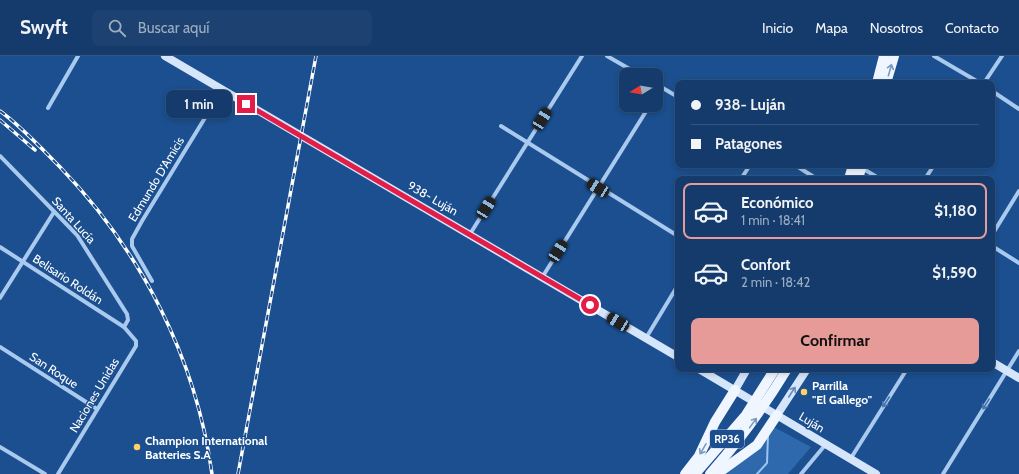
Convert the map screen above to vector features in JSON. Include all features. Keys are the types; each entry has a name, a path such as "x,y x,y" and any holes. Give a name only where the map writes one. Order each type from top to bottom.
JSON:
{"main road":[{"path":"877,80 884,56"},
{"path":"887,80 894,56"},
{"path":"851,176 857,168"},
{"name":"RP36","path":"695,474 760,405 774,372"},
{"name":"RP36","path":"710,474 785,372"},
{"path":"685,474 698,456 715,422 735,390"},
{"path":"717,474 756,444 777,415"}],"street":[{"path":"48,108 78,56"},
{"name":"938- Luján","path":"165,56 543,276 675,355"},
{"path":"470,234 582,56"},
{"path":"607,56 628,68"},
{"path":"934,56 975,80"},
{"path":"986,80 1002,56"},
{"path":"663,88 675,95"},
{"name":"Edmundo D'Amicis","path":"152,281 132,246 132,239 222,90"},
{"path":"995,93 1019,109"},
{"path":"543,276 646,112"},
{"path":"500,126 526,144 675,234"},
{"name":"Santa Lucía","path":"0,156 77,235 126,314 128,320 124,327"},
{"path":"800,168 812,176"},
{"path":"862,168 875,176"},
{"path":"995,230 1019,191"},
{"path":"0,298 54,212"},
{"name":"Belisario Roldán","path":"0,247 124,327"},
{"path":"995,248 1019,263"},
{"path":"645,338 675,290"},
{"name":"Naciones Unidas","path":"58,474 136,346 136,341 124,327"},
{"name":"San Roque","path":"0,347 97,409"},
{"path":"943,474 1019,351"},
{"path":"995,364 1019,378"},
{"path":"704,372 735,390 745,372"},
{"path":"777,415 805,372"},
{"path":"851,458 905,372"},
{"name":"Luján","path":"735,390 851,458 873,473"},
{"path":"801,474 826,444"},
{"path":"0,446 45,474"}],"shaded area":[{"path":"770,425 811,447 788,474 727,474"}],"waterway":[{"path":"757,474 767,463 768,435"}],"railway":[{"path":"238,474 316,56"},
{"path":"0,111 38,145 89,200 116,234 139,270 160,308 178,348 193,389 204,431 212,474"},
{"path":"0,120 35,150"}],"place":[{"name":"Parrilla \"El Gallego\"","path":"804,392"},
{"name":"Champion International Batteries S.A","path":"137,447"}],"route":[{"path":"246,104 590,305"}]}
